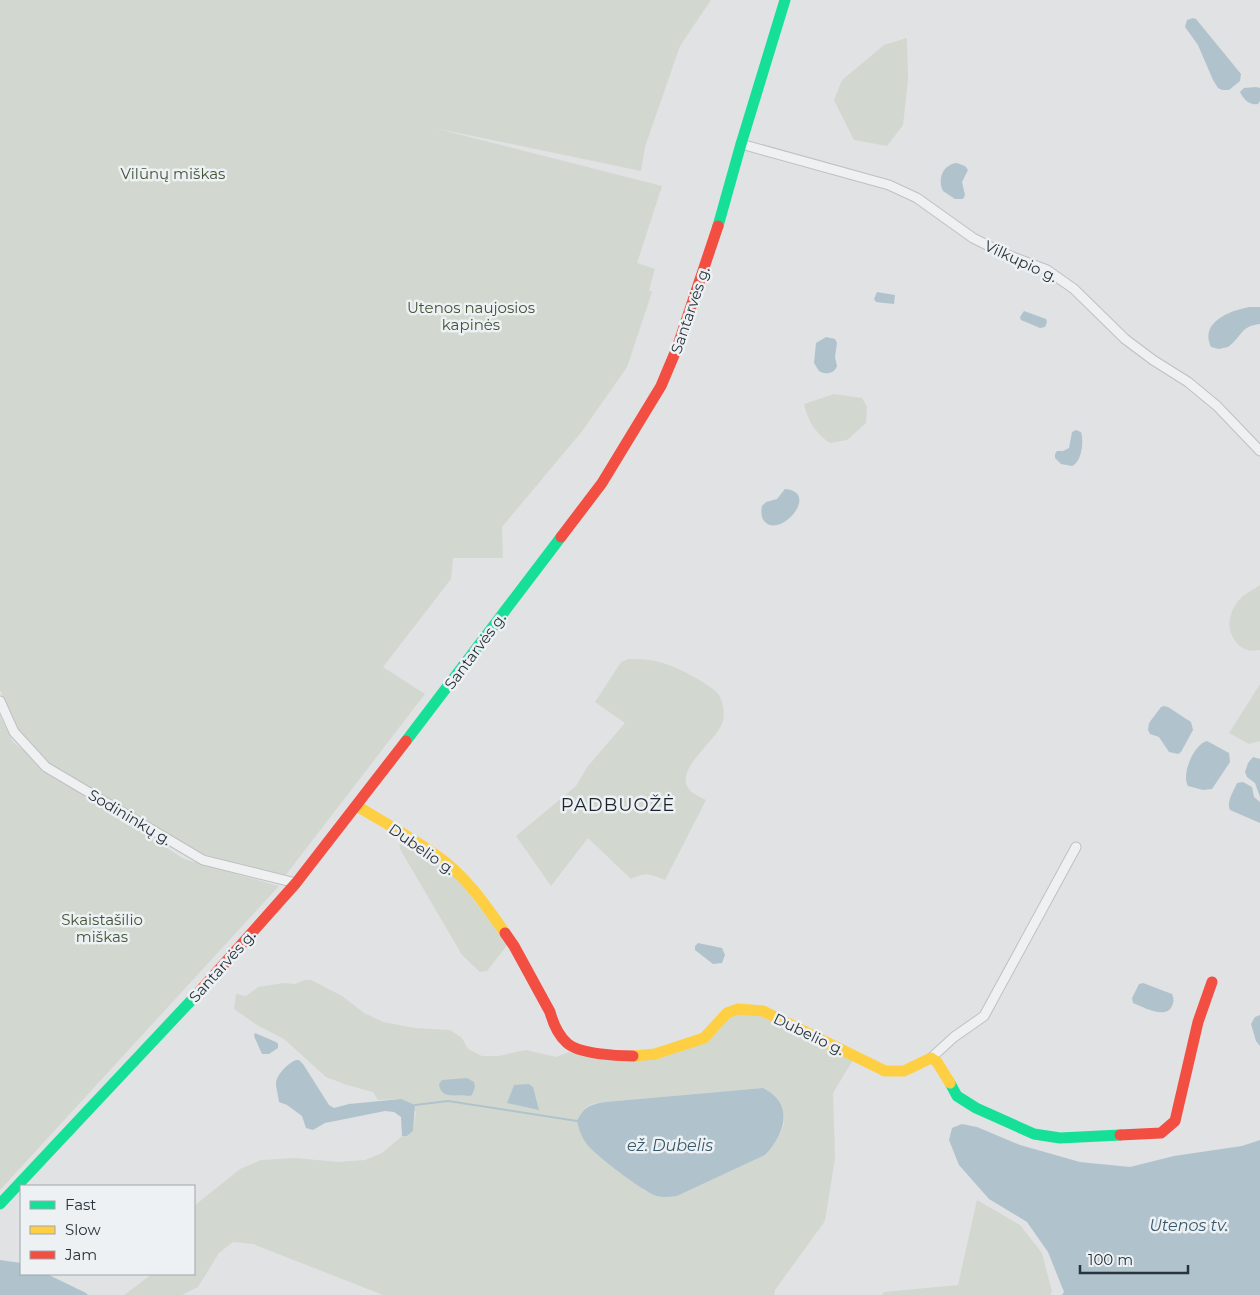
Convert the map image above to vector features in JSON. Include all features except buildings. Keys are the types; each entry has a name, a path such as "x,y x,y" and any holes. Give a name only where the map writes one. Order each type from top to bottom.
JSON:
{"main road":[{"name":"Santarvės g.","path":"0,1204 192,999 296,883 357,806 602,483 646,414 661,386 677,348 716,234 785,0"},
{"name":"Dubelio g.","path":"357,806 437,855 463,878 485,904 514,946 550,1012 553,1024 568,1044 616,1056 656,1054 704,1038 727,1013 738,1010 763,1011 885,1071 896,1073 908,1071 930,1058"},
{"path":"930,1058 937,1062 943,1070 957,1096 976,1108 1034,1134 1060,1138 1161,1133 1174,1121 1198,1022 1212,982"}],"street":[{"name":"Vilkupio g.","path":"741,144 889,185 917,198 973,238 1005,254 1046,270 1074,289 1125,339 1153,360 1188,382 1217,406 1260,451"},
{"name":"Sodininkų g.","path":"0,700 14,732 46,767 203,860 296,883"},
{"path":"930,1058 954,1037 984,1016 1076,847"}],"green space":[{"name":"Vilūnų miškas","path":"0,0 711,0 680,46 645,147 641,171 434,128 662,186 637,263 655,269 649,290 652,292 627,367 583,430 502,527 503,558 453,558 451,579 383,667 425,694 285,876 201,854 51,765 17,729 0,690"},
{"path":"907,38 908,80 903,125 887,146 854,140 834,100 842,80 884,45"},
{"path":"834,394 862,398 867,407 866,423 847,440 830,443 813,426 804,404"},
{"path":"1260,585 1260,650 1253,651 1244,649 1236,642 1230,630 1230,618 1238,601"},
{"path":"628,659 651,660 673,667 700,680 719,695 722,701 723,721 714,737 693,762 686,778 690,791 706,800 665,880 648,875 641,875 631,879 588,838 551,886 516,836 576,786 588,766 625,723 595,702 621,662"},
{"path":"1260,684 1260,741 1249,744 1229,733"},
{"name":"Skaistašilio miškas","path":"0,716 13,742 69,785 184,859 279,886 0,1190"},
{"path":"398,834 449,868 508,944 487,971 480,972 462,955 400,849"},
{"path":"311,980 342,996 364,1013 383,1022 415,1028 450,1030 462,1038 468,1049 482,1056 498,1056 526,1050 556,1057 569,1052 581,1051 608,1057 694,1045 733,1014 757,1014 853,1060 833,1093 835,1158 825,1221 775,1290 774,1295 383,1295 253,1244 233,1242 219,1253 198,1287 182,1295 124,1295 151,1275 195,1275 195,1205 240,1169 261,1160 295,1158 338,1162 365,1160 382,1153 402,1136 407,1136 413,1131 416,1112 401,1099 378,1100 373,1092 326,1077 284,1039 257,1025 234,1009 236,994 246,996 258,987 284,983 295,984","holes":["763,1088 776,1101 784,1115 783,1128 777,1140 765,1155 672,1197 660,1196 643,1190 585,1108 592,1104 605,1102"]},
{"path":"977,1200 1020,1225 1042,1253 1052,1292 1050,1295 882,1295 884,1292 958,1285"}],"water":[{"path":"1196,19 1241,74 1240,81 1229,90 1218,88 1198,45 1185,27 1187,20"},
{"path":"1244,88 1260,88 1260,101 1258,104 1252,104 1240,92"},
{"path":"957,163 965,166 968,170 962,182 965,195 963,199 955,199 943,191 941,186 942,173 948,166"},
{"path":"877,292 895,295 894,304 876,302 874,299"},
{"path":"1250,307 1260,307 1260,324 1249,327 1228,347 1219,349 1211,347 1208,338 1213,324 1226,314"},
{"path":"1024,311 1046,319 1045,327 1040,328 1021,320 1020,317"},
{"path":"826,337 835,339 837,343 835,357 837,366 834,371 824,373 819,371 814,363 816,343"},
{"path":"1076,430 1081,432 1082,436 1080,456 1072,466 1061,464 1055,458 1055,454 1057,451 1069,448 1072,432"},
{"path":"785,489 795,492 799,498 798,505 794,513 787,520 771,525 763,519 762,506 766,502 777,499"},
{"path":"1164,706 1191,722 1193,730 1178,754 1169,752 1159,737 1150,734 1148,730 1149,723 1161,707"},
{"path":"1207,741 1229,753 1230,762 1212,789 1203,790 1188,786 1186,774 1193,753 1202,743"},
{"path":"1253,757 1260,759 1260,797 1255,783 1247,777 1245,772 1248,763"},
{"path":"1243,782 1252,787 1254,797 1260,802 1260,823 1230,810 1229,803 1232,793 1237,783"},
{"path":"698,943 722,948 725,955 722,963 713,964 695,950 695,946"},
{"path":"1143,983 1172,994 1173,1001 1169,1010 1165,1012 1154,1011 1133,1003 1132,998 1139,984"},
{"path":"1260,1015 1260,1046 1256,1041 1251,1024 1255,1017"},
{"path":"255,1033 276,1042 278,1048 269,1054 262,1054 254,1036"},
{"path":"296,1060 303,1064 329,1105 334,1108 349,1104 401,1099 415,1105 413,1131 407,1136 402,1136 401,1117 394,1112 385,1111 325,1123 313,1130 306,1128 302,1116 287,1105 279,1102 276,1085 276,1081 283,1070"},
{"path":"467,1078 474,1082 475,1087 470,1096 451,1095 443,1093 440,1089 439,1084 442,1080"},
{"path":"529,1084 533,1087 539,1110 507,1103 514,1085"},
{"name":"ež. Dubelis","path":"763,1088 780,1102 783,1111 782,1129 772,1147 765,1155 677,1196 663,1197 654,1195 618,1171 590,1148 580,1132 577,1121 582,1112 588,1107 605,1102"},
{"name":"Utenos tv.","path":"962,1124 977,1127 1020,1145 1080,1162 1130,1167 1174,1156 1242,1146 1260,1140 1260,1295 1062,1295 1064,1292 1048,1252 1027,1222 989,1199 959,1165 949,1140 952,1128"},
{"path":"0,1260 20,1263 20,1275 49,1275 88,1295 0,1295"}],"waterway":[{"path":"415,1105 448,1101 577,1121"}],"traffic: fast":[{"path":"718,226 785,0"},
{"path":"406,741 561,537"},
{"path":"0,1204 201,990"},
{"path":"950,1083 957,1096 976,1108 1034,1134 1060,1138 1120,1135"}],"traffic: slow":[{"path":"357,806 417,842 446,863 474,891 505,933"},
{"path":"633,1056 655,1054 704,1038 727,1013 738,1009 763,1011 885,1071 904,1071 931,1058 937,1062 950,1083"}],"traffic: jam":[{"path":"561,537 602,483 661,386 677,348 718,226"},
{"path":"201,990 296,883 406,741"},
{"path":"505,933 550,1012 558,1033 567,1043 580,1050 589,1052 633,1056"},
{"path":"1120,1135 1161,1133 1175,1121 1198,1022 1212,982"}],"district":[{"name":"PADBUOŽĖ","path":"618,805"}],"park label":[{"name":"Utenos naujosios kapinės","path":"471,316"}]}
